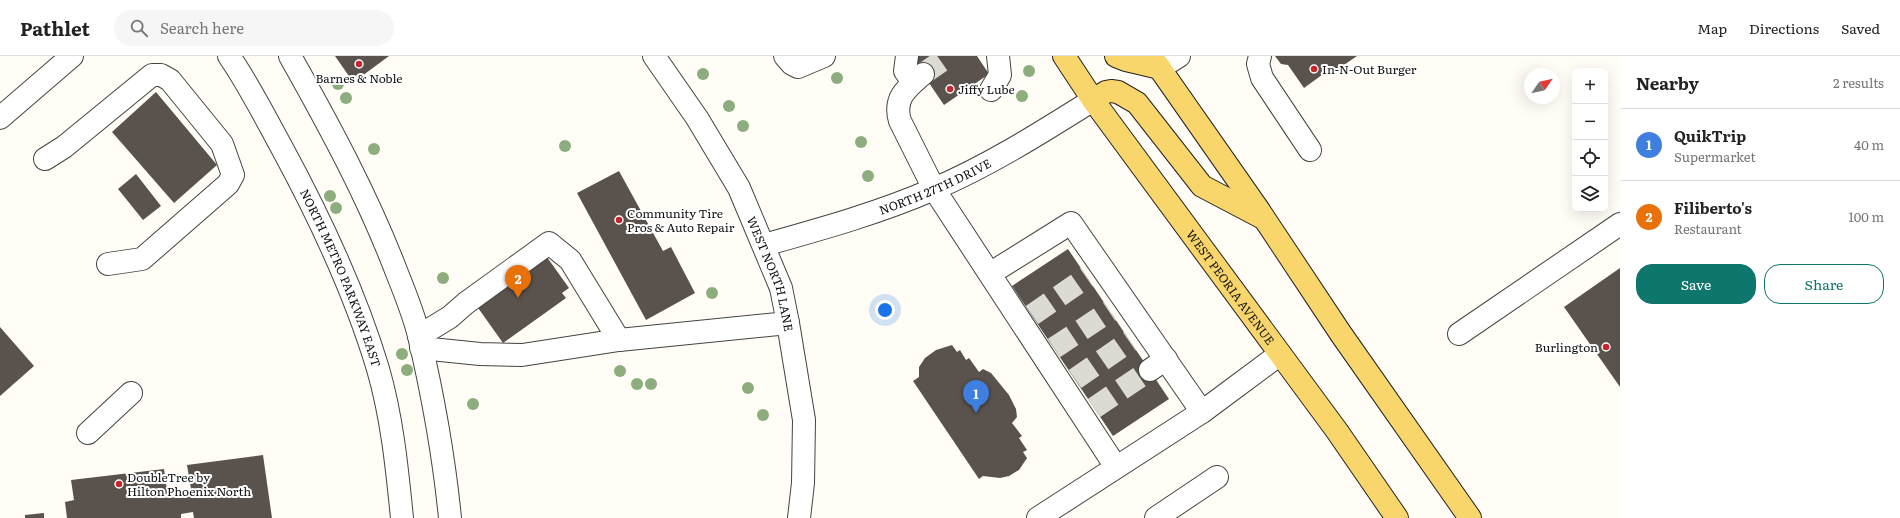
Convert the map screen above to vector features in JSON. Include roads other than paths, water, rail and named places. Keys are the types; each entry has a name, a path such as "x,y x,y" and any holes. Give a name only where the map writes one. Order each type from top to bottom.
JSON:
{"main road":[{"name":"WEST PEORIA AVENUE","path":"1064,56 1093,100 1337,431 1397,518"},
{"path":"1116,56 1126,60 1156,62 1470,518"},
{"path":"1093,100 1106,92 1111,91 1118,92 1137,103 1202,186 1262,218"}],"street":[{"path":"0,118 72,56"},
{"name":"NORTH METRO PARKWAY EAST","path":"229,56 245,80 299,179 338,262 361,316 378,370 389,421 397,471 402,518"},
{"path":"290,56 335,136 367,200 386,243 420,342 435,409 450,518"},
{"name":"WEST NORTH LANE","path":"654,56 697,118 739,188 781,288 804,420 803,483 799,518"},
{"path":"785,56 792,64 798,67 824,56"},
{"path":"907,56 905,71 918,78 902,95 897,112 934,189 991,273 1027,318 1089,412 1116,467"},
{"path":"991,90 1000,76 998,56"},
{"path":"1156,62 1178,56"},
{"path":"1260,56 1258,64 1262,78 1310,150"},
{"path":"45,159 64,147 152,75 161,75 170,80 222,144 233,175 228,184 142,258 108,264"},
{"name":"NORTH 27TH DRIVE","path":"764,246 855,219 934,189 1030,139 1093,100"},
{"path":"991,273 1071,223 1095,272 1117,306 1158,364 1202,412"},
{"path":"1459,334 1620,224"},
{"path":"420,342 466,303 549,242 570,260 619,340"},
{"path":"420,342 492,354 522,355 619,340 788,323"},
{"path":"1038,518 1202,412 1280,354"},
{"path":"88,433 131,393"},
{"path":"1156,518 1217,477"}],"tunnel":[{"path":"923,74 949,56"},
{"path":"1032,315 1087,277"},
{"path":"1054,348 1110,311"},
{"path":"1075,379 1130,341"},
{"path":"1094,408 1150,370"}],"place":[{"name":"Barnes & Noble","path":"359,64"},
{"name":"In-N-Out Burger","path":"1314,69"},
{"name":"Jiffy Lube","path":"950,89"},
{"name":"Community Tire Pros & Auto Repair","path":"619,220"},
{"name":"Filiberto's","path":"518,298"},
{"name":"Burlington","path":"1606,347"},
{"name":"QuikTrip","path":"976,413"},
{"name":"DoubleTree by Hilton Phoenix North","path":"119,484"}]}
